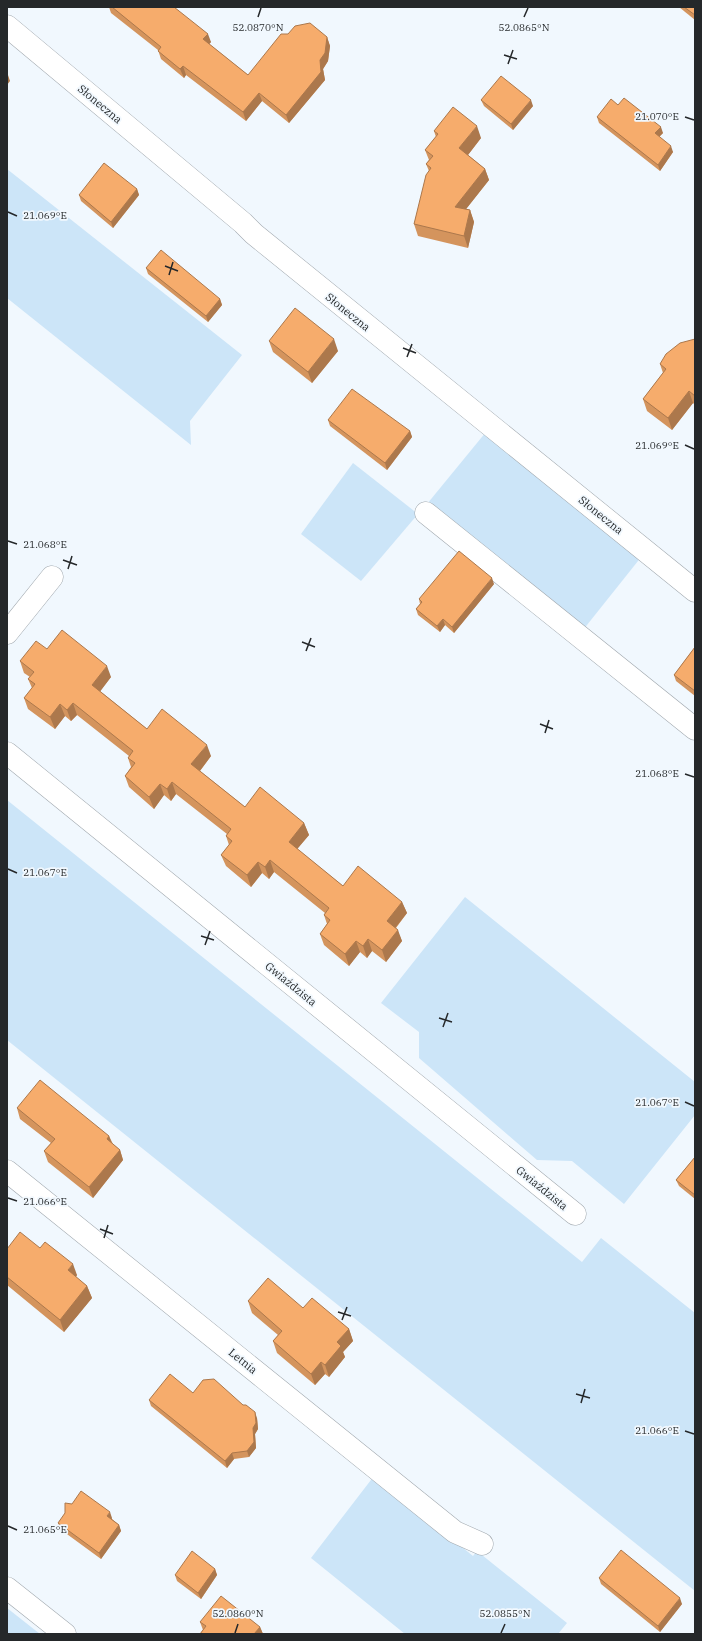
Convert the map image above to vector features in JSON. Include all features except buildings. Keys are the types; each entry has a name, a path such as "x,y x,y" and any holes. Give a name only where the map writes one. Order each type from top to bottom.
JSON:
{"street":[{"name":"Słoneczna","path":"7,26 243,223 254,234 695,591"},
{"path":"426,513 695,728"},
{"path":"7,633 52,577"},
{"name":"Gwiaździsta","path":"7,753 575,1214"},
{"name":"Letnia","path":"7,1171 455,1532 482,1544"},
{"path":"7,1588 65,1634"}],"shaded area":[{"path":"7,169 242,355 190,421 191,445 7,298"},
{"path":"486,432 642,556 583,630 427,504"},
{"path":"353,463 418,514 361,581 301,534"},
{"path":"7,800 582,1262 601,1238 695,1313 695,1591 7,1040"},
{"path":"465,897 695,1082 695,1115 624,1204 572,1161 537,1160 419,1058 419,1032 381,1003"},
{"path":"374,1476 473,1556 477,1551 567,1623 558,1634 405,1634 311,1558"},
{"path":"7,1608 40,1634 7,1634"}]}
